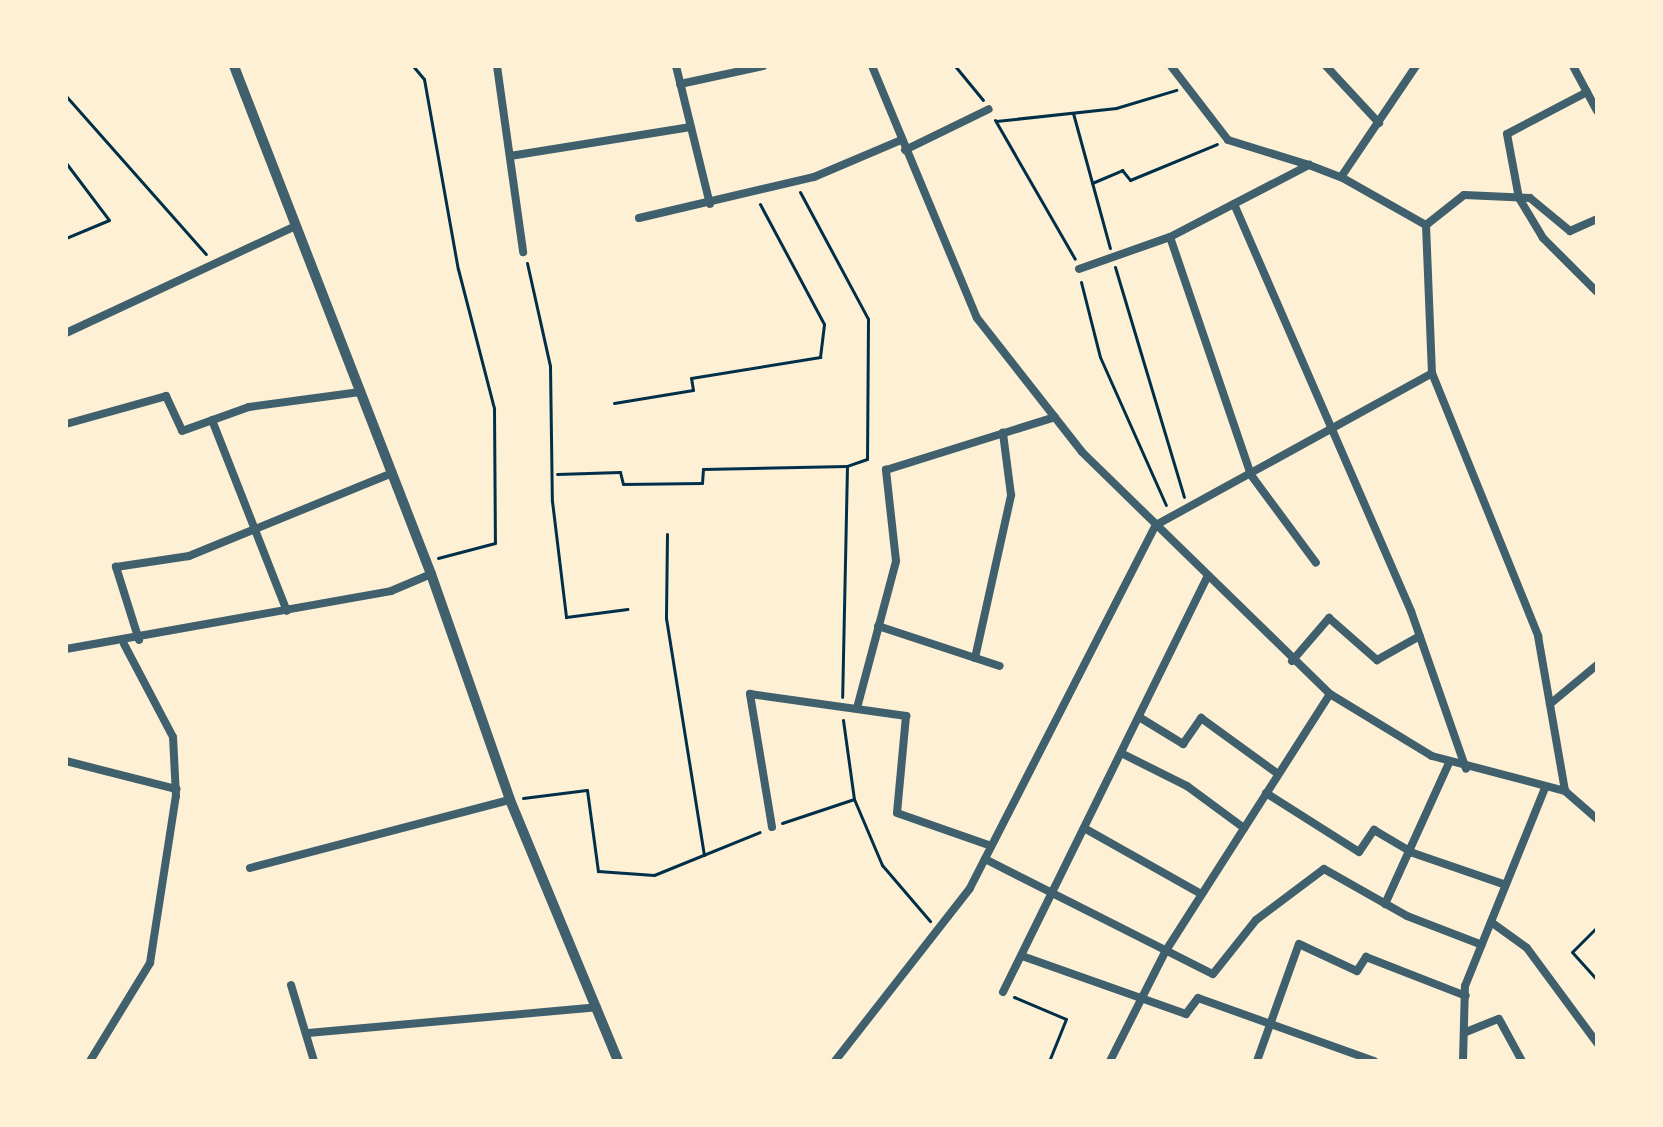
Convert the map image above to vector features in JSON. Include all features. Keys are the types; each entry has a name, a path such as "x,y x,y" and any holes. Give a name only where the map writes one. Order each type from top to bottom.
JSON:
{"street":[{"path":"234,66 431,574 510,800 618,1061"},
{"path":"497,66 523,252"},
{"path":"676,66 710,204"},
{"path":"680,84 763,66"},
{"path":"872,66 977,318 1055,417 1207,578 1330,694 1449,763 1565,791 1597,819"},
{"path":"1172,66 1228,140 1341,177 1426,225"},
{"path":"1326,66 1379,123"},
{"path":"1341,177 1416,66"},
{"path":"1573,66 1597,111"},
{"path":"1587,92 1507,134 1519,198 1543,238 1597,292"},
{"path":"905,150 989,109"},
{"path":"510,156 691,127"},
{"path":"639,218 710,204 794,182 901,140"},
{"path":"1079,269 1170,237 1309,165"},
{"path":"1426,225 1464,195 1519,198 1570,231 1597,219"},
{"path":"1234,204 1326,429 1420,636 1466,769"},
{"path":"1426,225 1432,373 1538,636 1565,791"},
{"path":"66,333 210,263 295,226"},
{"path":"1170,237 1251,475 1316,563"},
{"path":"835,1061 937,930 985,859 1156,525 1432,373"},
{"path":"66,424 166,396 182,431 249,407 360,392"},
{"path":"857,708 896,561 886,470 1055,417"},
{"path":"212,420 287,611"},
{"path":"975,658 1011,495 1003,433"},
{"path":"139,640 116,567 189,556 257,531 392,473"},
{"path":"66,649 124,644 391,591 431,574"},
{"path":"1003,992 1207,578"},
{"path":"1292,661 1329,618 1377,660 1420,636"},
{"path":"878,626 1000,666"},
{"path":"90,1061 150,963 176,789 173,737 124,644"},
{"path":"1550,704 1597,665"},
{"path":"772,827 750,694 906,716 897,813 991,846"},
{"path":"1110,1061 1165,952 1330,694"},
{"path":"1139,717 1183,744 1201,718 1278,774"},
{"path":"1121,753 1187,786 1244,828"},
{"path":"66,761 176,789"},
{"path":"1385,904 1449,763"},
{"path":"1463,1061 1466,996 1482,945 1545,788"},
{"path":"1266,793 1359,852 1374,830 1410,851 1506,885"},
{"path":"250,868 510,800"},
{"path":"1084,828 1201,894"},
{"path":"985,859 1051,895 1213,974 1256,920 1324,869 1385,904 1482,945"},
{"path":"1491,922 1527,948 1597,1043"},
{"path":"1257,1061 1299,944 1357,971 1366,957 1466,996"},
{"path":"1022,956 1142,994 1186,1014 1198,998 1269,1026 1374,1061"},
{"path":"291,985 314,1061"},
{"path":"308,1033 597,1007"},
{"path":"1466,1032 1499,1019 1522,1061"}],"path":[{"path":"413,66 424,79 458,269 494,408 495,543 426,561"},
{"path":"955,66 989,109 1079,269 1100,357 1172,518"},
{"path":"996,121 1073,113 1187,87"},
{"path":"66,96 148,180 210,263"},
{"path":"1073,113 1112,257 1188,510"},
{"path":"1092,183 1122,170 1130,180 1228,140"},
{"path":"66,163 109,220 66,238"},
{"path":"555,474 620,472 623,484 702,483 703,469 847,466 867,459 868,319 794,182"},
{"path":"614,403 693,390 691,378 820,357 824,324 754,193"},
{"path":"523,252 550,366 555,474 552,501 566,617 627,609"},
{"path":"847,466 842,705 854,799 882,865 937,930"},
{"path":"667,534 677,709 704,856"},
{"path":"510,800 587,790 598,871 654,875 772,827 854,799"},
{"path":"1597,927 1572,952 1597,980"},
{"path":"1003,992 1066,1019 1049,1061"}]}
